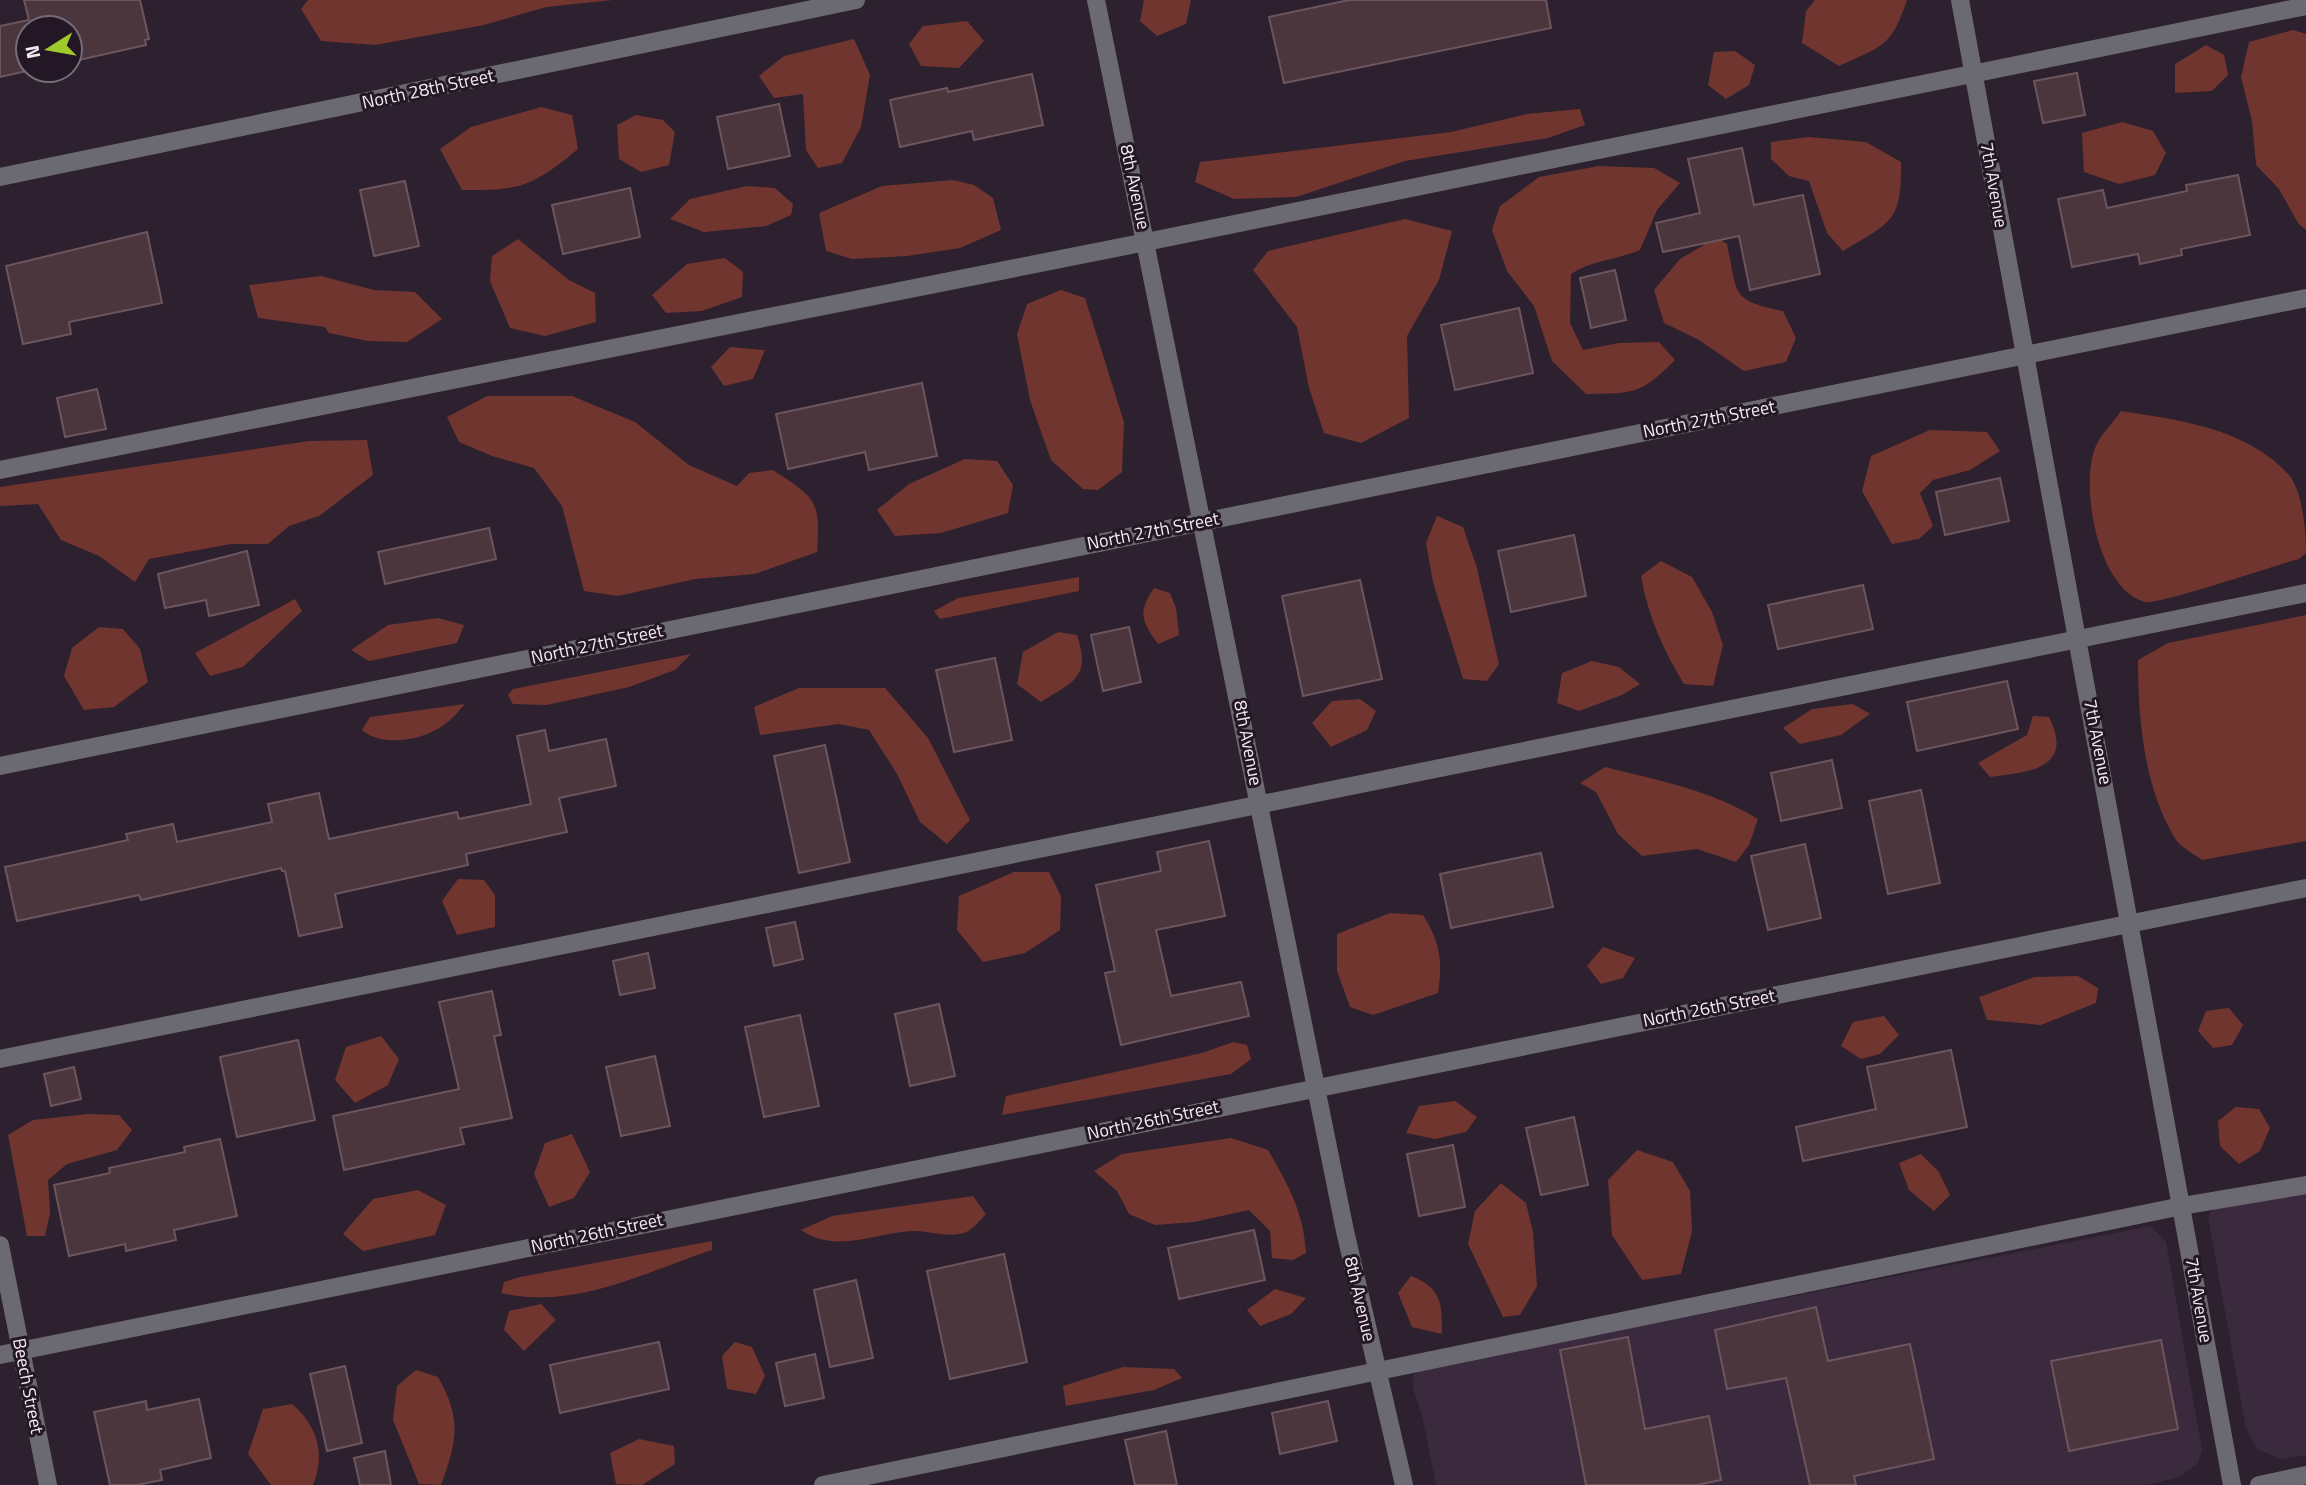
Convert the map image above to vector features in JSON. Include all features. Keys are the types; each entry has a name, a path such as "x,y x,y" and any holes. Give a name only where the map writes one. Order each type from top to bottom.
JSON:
{"street":[{"name":"North 28th Street","path":"0,177 856,0"},
{"name":"8th Avenue","path":"1096,0 1316,1087 1404,1485"},
{"name":"7th Avenue","path":"1960,0 2132,922 2232,1485"},
{"path":"0,470 1146,242 2306,6"},
{"name":"North 27th Street","path":"0,766 2306,299"},
{"path":"0,1059 2306,593"},
{"name":"North 26th Street","path":"0,1355 2306,888"},
{"path":"823,1485 2182,1206 2306,1185"},
{"name":"Beech Street","path":"0,1245 48,1485"},
{"path":"2259,1485 2306,1475"}],"shaded area":[{"path":"308,0 613,0 546,7 484,25 375,45 321,41 301,9"},
{"path":"1144,0 1191,0 1186,24 1157,36 1140,21"},
{"path":"1815,0 1907,0 1896,28 1883,44 1839,66 1802,43 1806,11"},
{"path":"967,21 984,41 959,68 921,66 909,44 923,26"},
{"path":"2293,30 2306,34 2306,230 2298,223 2279,189 2256,165 2252,121 2241,77 2249,42"},
{"path":"854,39 870,75 861,127 842,163 818,168 806,150 803,94 774,98 759,76 784,56"},
{"path":"2206,45 2224,55 2228,75 2212,91 2175,93 2175,64"},
{"path":"1735,51 1755,65 1749,85 1726,99 1708,85 1714,52"},
{"path":"541,107 572,115 578,149 549,171 525,184 499,189 462,190 440,149 471,127"},
{"path":"1580,109 1585,125 1548,138 1405,161 1296,197 1234,199 1195,182 1200,162 1451,132 1527,114"},
{"path":"636,115 663,120 675,132 669,165 641,172 619,159 617,125"},
{"path":"2122,122 2153,131 2166,153 2155,175 2119,184 2084,172 2082,133"},
{"path":"1809,137 1866,142 1901,162 1901,182 1896,209 1883,226 1843,251 1827,233 1809,181 1789,176 1771,159 1771,142"},
{"path":"1599,166 1654,168 1680,183 1657,210 1640,250 1587,266 1571,274 1570,323 1583,350 1619,343 1659,342 1675,360 1653,380 1635,390 1586,394 1552,361 1534,306 1507,271 1492,230 1500,206 1539,177"},
{"path":"953,180 974,185 993,198 1001,230 960,248 907,256 852,259 826,251 819,213 882,186"},
{"path":"747,186 775,188 793,204 791,215 766,226 704,232 670,219 690,199"},
{"path":"1405,219 1452,231 1439,280 1407,336 1409,418 1361,443 1324,433 1309,388 1297,327 1253,270 1268,251"},
{"path":"1708,232 1727,244 1739,293 1753,303 1783,311 1796,338 1786,362 1744,371 1699,340 1664,323 1654,290 1680,259 1704,245"},
{"path":"518,239 569,280 595,293 596,322 545,336 510,328 490,281 492,256"},
{"path":"725,258 743,272 742,297 702,311 666,313 652,295 687,264"},
{"path":"321,276 374,290 415,292 442,319 407,342 368,341 329,333 325,327 258,318 249,285"},
{"path":"1061,290 1085,298 1124,422 1122,472 1098,490 1083,489 1051,460 1030,400 1017,334 1027,304"},
{"path":"730,347 765,350 753,379 724,386 711,367"},
{"path":"487,396 572,396 635,422 689,465 737,486 749,473 773,470 798,487 812,502 818,521 817,552 755,574 695,579 618,596 584,591 562,506 534,468 492,456 459,442 447,417"},
{"path":"2121,411 2211,429 2233,436 2272,459 2289,475 2298,491 2306,553 2299,559 2154,601 2145,602 2129,593 2115,579 2105,559 2097,537 2090,490 2094,451 2102,435"},
{"path":"1930,430 1987,432 2000,451 1970,470 1933,480 1920,493 1933,526 1919,539 1892,544 1862,491 1871,456"},
{"path":"367,440 373,475 319,516 289,526 268,544 231,544 149,559 135,582 99,556 61,540 38,504 0,506 0,487 309,441"},
{"path":"965,459 997,461 1013,485 1008,513 941,533 895,536 877,510 909,484"},
{"path":"1437,516 1463,527 1477,568 1499,664 1487,681 1463,679 1433,582 1426,543"},
{"path":"1661,561 1692,577 1712,612 1723,645 1713,686 1684,684 1657,632 1641,576"},
{"path":"1079,577 1079,591 940,619 934,611 958,598"},
{"path":"1154,588 1170,593 1176,608 1179,635 1158,644 1144,617 1145,604"},
{"path":"295,599 302,611 243,667 210,676 195,653"},
{"path":"2306,615 2306,841 2202,860 2176,840 2157,799 2145,753 2139,706 2138,660 2168,643"},
{"path":"438,618 464,625 457,643 369,661 351,650 388,625"},
{"path":"99,627 123,629 140,649 148,682 114,707 84,710 64,676 72,648"},
{"path":"1058,632 1077,635 1081,649 1080,670 1071,683 1041,702 1017,684 1023,652"},
{"path":"691,654 675,670 629,687 547,705 513,704 508,695 513,689"},
{"path":"1592,661 1619,667 1640,684 1622,695 1579,711 1557,703 1562,673"},
{"path":"799,688 885,688 928,738 970,820 947,844 920,822 897,774 869,730 839,724 760,735 754,707"},
{"path":"1360,699 1376,711 1367,730 1331,747 1312,723 1332,701"},
{"path":"465,704 437,730 415,738 381,739 362,730 370,717"},
{"path":"1853,704 1870,714 1841,735 1800,744 1783,728 1812,709"},
{"path":"2033,716 2049,717 2056,734 2056,748 2052,758 2033,770 1990,777 1978,763 2027,735"},
{"path":"1605,767 1703,793 1740,809 1758,819 1749,845 1736,862 1697,849 1642,856 1618,834 1596,792 1580,783"},
{"path":"1014,872 1049,872 1061,896 1060,930 1025,953 983,962 957,930 959,896"},
{"path":"458,879 484,880 495,895 495,927 457,935 442,901"},
{"path":"1390,913 1423,915 1439,953 1438,993 1373,1015 1350,1007 1337,971 1337,934"},
{"path":"1603,947 1635,958 1623,978 1601,984 1587,966"},
{"path":"2078,976 2098,988 2096,1003 2041,1025 1987,1020 1979,997 2035,977"},
{"path":"2229,1008 2243,1025 2232,1045 2213,1048 2198,1031 2206,1011"},
{"path":"1884,1016 1899,1035 1880,1054 1861,1059 1841,1046 1853,1022"},
{"path":"381,1036 399,1059 388,1085 355,1103 335,1080 346,1047"},
{"path":"1233,1042 1247,1045 1251,1059 1231,1074 1002,1115 1006,1096 1202,1053"},
{"path":"1455,1101 1477,1117 1466,1132 1435,1139 1406,1133 1419,1106"},
{"path":"2236,1107 2259,1109 2270,1128 2260,1151 2239,1164 2220,1146 2218,1121"},
{"path":"88,1114 119,1115 132,1130 117,1150 67,1164 48,1180 50,1213 45,1236 27,1236 8,1135 33,1120"},
{"path":"572,1134 590,1172 574,1198 549,1207 534,1174 545,1143"},
{"path":"1231,1138 1268,1150 1294,1199 1305,1238 1306,1253 1293,1260 1272,1258 1270,1231 1249,1210 1194,1222 1155,1225 1129,1214 1117,1191 1094,1171 1122,1154"},
{"path":"1637,1150 1673,1162 1690,1191 1692,1231 1681,1274 1642,1280 1612,1235 1608,1180"},
{"path":"1921,1154 1939,1172 1950,1195 1934,1211 1909,1190 1899,1163"},
{"path":"1501,1183 1526,1203 1533,1232 1537,1286 1520,1315 1503,1317 1468,1244 1475,1211"},
{"path":"418,1190 446,1205 435,1235 363,1251 343,1234 373,1199"},
{"path":"2306,1191 2306,1455 2281,1459 2257,1449 2246,1428 2208,1217 2213,1209"},
{"path":"973,1196 986,1214 971,1229 959,1234 912,1231 855,1240 827,1241 801,1230 832,1216"},
{"path":"2151,1226 2166,1242 2202,1450 2198,1463 2180,1477 2147,1485 1436,1485 1422,1416 1413,1388 1413,1375 1422,1369"},
{"path":"712,1241 712,1250 582,1293 529,1297 501,1293 504,1282 520,1277"},
{"path":"1411,1276 1429,1286 1438,1298 1442,1314 1442,1334 1412,1327 1398,1293"},
{"path":"1275,1289 1306,1298 1291,1314 1260,1326 1247,1310"},
{"path":"541,1304 556,1320 524,1351 504,1330 509,1311"},
{"path":"735,1342 752,1347 765,1376 756,1394 727,1389 722,1356"},
{"path":"1123,1367 1174,1369 1182,1378 1154,1390 1066,1406 1063,1386"},
{"path":"416,1370 438,1377 454,1418 451,1455 441,1485 419,1484 393,1420 397,1386"},
{"path":"292,1404 308,1421 317,1441 317,1473 313,1485 271,1485 248,1454 263,1409"},
{"path":"639,1439 674,1446 675,1464 642,1485 616,1484 610,1453"}],"building":[{"path":"24,0 140,0 149,39 145,40 146,45 84,59 84,14 28,14"},
{"path":"1349,0 1546,0 1551,28 1284,83 1269,17"},
{"path":"14,23 14,74 0,77 0,26"},
{"path":"2077,73 2085,115 2043,123 2034,81"},
{"path":"1032,74 1043,125 974,140 972,131 900,147 890,100 947,88 948,92"},
{"path":"779,104 790,156 728,169 717,117"},
{"path":"1742,148 1754,205 1803,195 1820,274 1750,290 1739,236 1663,252 1656,223 1700,213 1688,159"},
{"path":"2238,175 2250,235 2181,249 2182,255 2140,264 2138,254 2072,267 2058,199 2103,190 2107,208 2187,191 2186,185"},
{"path":"405,181 419,246 374,256 360,190"},
{"path":"630,188 640,237 563,254 552,205"},
{"path":"147,232 162,303 69,322 71,334 23,344 6,266"},
{"path":"1615,270 1626,320 1591,328 1580,278"},
{"path":"1519,308 1533,373 1455,390 1441,325"},
{"path":"922,383 937,456 869,470 865,452 788,469 776,414"},
{"path":"97,389 106,429 65,437 57,398"},
{"path":"2000,478 2009,521 1945,535 1936,492"},
{"path":"489,528 496,559 385,584 378,552"},
{"path":"1574,535 1586,596 1511,612 1498,551"},
{"path":"247,551 259,605 209,616 206,600 165,608 158,574"},
{"path":"1360,580 1382,679 1303,696 1282,596"},
{"path":"1863,585 1873,629 1778,649 1768,605"},
{"path":"1129,627 1141,682 1103,691 1091,635"},
{"path":"995,658 1012,740 954,752 936,670"},
{"path":"2007,681 2018,729 1917,751 1907,702"},
{"path":"545,730 549,751 606,739 616,786 559,798 567,832 466,854 468,865 335,894 342,927 299,936 285,871 281,868 141,900 139,895 17,921 5,867 128,840 126,834 173,824 177,842 272,822 268,804 319,793 329,839 457,812 459,819 531,804 517,736"},
{"path":"825,745 850,862 799,873 774,756"},
{"path":"1832,760 1842,808 1781,821 1771,773"},
{"path":"1921,790 1940,883 1888,894 1869,801"},
{"path":"1209,841 1225,916 1156,930 1171,996 1241,982 1249,1016 1121,1045 1105,973 1115,971 1096,885 1161,871 1157,852"},
{"path":"1805,844 1821,918 1768,930 1751,856"},
{"path":"1541,853 1553,907 1451,928 1440,874"},
{"path":"795,922 803,959 774,966 766,928"},
{"path":"648,953 655,988 620,995 613,961"},
{"path":"492,991 501,1035 494,1036 512,1118 460,1128 464,1144 344,1170 333,1116 459,1089 439,1002"},
{"path":"939,1004 955,1076 910,1086 895,1014"},
{"path":"800,1015 819,1106 764,1117 745,1027"},
{"path":"298,1040 315,1120 237,1137 220,1057"},
{"path":"1951,1050 1967,1127 1803,1161 1796,1127 1876,1109 1867,1067"},
{"path":"655,1056 670,1126 621,1136 606,1067"},
{"path":"74,1067 81,1099 51,1106 44,1074"},
{"path":"1574,1117 1588,1185 1541,1195 1526,1128"},
{"path":"220,1139 237,1216 174,1230 176,1240 126,1251 125,1244 69,1256 54,1185 110,1173 109,1168 185,1152 184,1147"},
{"path":"1453,1145 1465,1207 1419,1216 1407,1154"},
{"path":"1254,1230 1265,1280 1179,1299 1168,1248"},
{"path":"1004,1254 1027,1362 950,1379 927,1271"},
{"path":"856,1280 873,1358 830,1367 814,1290"},
{"path":"1816,1307 1828,1361 1910,1344 1934,1459 1854,1476 1856,1485 1810,1485 1786,1378 1727,1389 1715,1330"},
{"path":"1628,1337 1645,1429 1709,1416 1721,1480 1697,1485 1586,1485 1560,1350"},
{"path":"2161,1340 2178,1429 2069,1451 2051,1361"},
{"path":"659,1342 669,1389 560,1413 550,1365"},
{"path":"815,1354 824,1398 785,1406 776,1363"},
{"path":"345,1366 362,1443 327,1451 310,1374"},
{"path":"199,1399 211,1458 160,1470 162,1480 137,1485 110,1485 94,1412 146,1401 147,1410"},
{"path":"1328,1401 1337,1441 1280,1454 1272,1413"},
{"path":"1166,1431 1177,1485 1135,1485 1125,1440"},
{"path":"385,1451 391,1485 360,1485 354,1458"}]}
